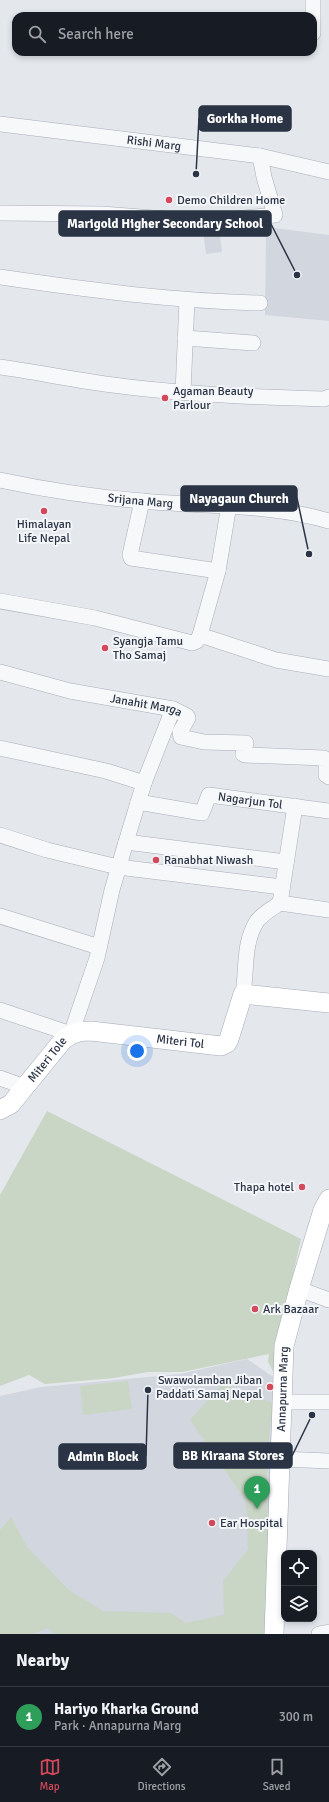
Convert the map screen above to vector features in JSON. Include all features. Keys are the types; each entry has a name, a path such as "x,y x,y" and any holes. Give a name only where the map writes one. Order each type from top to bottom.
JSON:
{"main road":[{"path":"243,994 329,1003"},
{"name":"Miteri Tol","path":"72,1034 81,1031 91,1031 220,1046 229,1039 243,994"},
{"name":"Miteri Tole","path":"0,1110 11,1104 63,1040 72,1034"},
{"name":"Annapurna Marg","path":"274,1634 284,1346 298,1289 323,1210 329,1200"}],"street":[{"path":"313,0 313,12"},
{"name":"Rishi Marg","path":"0,124 260,156 329,172"},
{"path":"0,213 102,214 205,222 275,215 264,178 260,156"},
{"path":"0,277 104,292 187,300 260,303"},
{"path":"183,392 187,300"},
{"path":"185,338 253,343"},
{"path":"0,367 106,384 183,392 257,397 324,399 329,397"},
{"name":"Srijana Marg","path":"0,480 44,489 142,501 229,505 271,509 329,521"},
{"path":"142,501 130,554 131,558 218,571"},
{"path":"0,601 95,618 192,643 197,641 218,571 229,505"},
{"path":"200,635 276,660 329,669"},
{"name":"Janahit Marga","path":"0,672 70,690 173,709 187,716 188,718 180,732 181,737 204,742 246,743 244,755 324,758 326,760 326,775 329,777"},
{"path":"72,1034 99,947 118,867 138,802 173,709"},
{"path":"0,748 106,771 144,783"},
{"name":"Nagarjun Tol","path":"138,802 202,813 209,795 329,811"},
{"path":"243,994 246,975 245,957 250,937 258,920 280,903 296,806"},
{"path":"0,835 47,850 118,867 282,887"},
{"path":"126,842 286,862"},
{"path":"280,903 329,910"},
{"path":"0,916 99,947"},
{"name":"Miteri Tol","path":"0,1010 72,1034"},
{"path":"0,1078 25,1087"},
{"path":"298,1289 329,1300"},
{"path":"282,1402 329,1402"},
{"path":"280,1459 329,1461"},
{"path":"319,1634 329,1632"}],"shaded area":[{"path":"266,227 329,235 329,321 265,315"},
{"path":"219,228 222,252 206,254 203,230"},
{"path":"247,1359 279,1381 266,1634 0,1634 0,1396 41,1387 180,1374"}],"green space":[{"path":"47,1111 301,1239 277,1346 274,1373 268,1362 269,1354 182,1372 148,1372 114,1378 45,1384 29,1375 0,1386 0,1195"},
{"path":"128,1381 132,1409 83,1415 80,1386"},
{"path":"222,1384 273,1403 267,1456 268,1570 266,1634 54,1634 48,1628 33,1634 0,1634 0,1530 11,1517 27,1547 69,1590 103,1611 171,1613 185,1623 224,1615 223,1581 248,1549 246,1501 190,1420"}],"place":[{"name":"Gorkha Home","path":"196,174"},
{"name":"Demo Children Home","path":"169,200"},
{"name":"Marigold Higher Secondary School","path":"297,275"},
{"name":"Agaman Beauty Parlour","path":"165,398"},
{"name":"Himalayan Life Nepal","path":"44,511"},
{"name":"Nayagaun Church","path":"309,554"},
{"name":"Syangja Tamu Tho Samaj","path":"105,648"},
{"name":"Ranabhat Niwash","path":"156,860"},
{"name":"Thapa hotel","path":"302,1187"},
{"name":"Ark Bazaar","path":"255,1309"},
{"name":"Swawolamban Jiban Paddati Samaj Nepal","path":"270,1387"},
{"name":"Admin Block","path":"148,1390"},
{"name":"BB Kiraana Stores","path":"312,1415"},
{"name":"Hariyo Kharka Ground","path":"257,1509"},
{"name":"Ear Hospital","path":"212,1523"}]}
